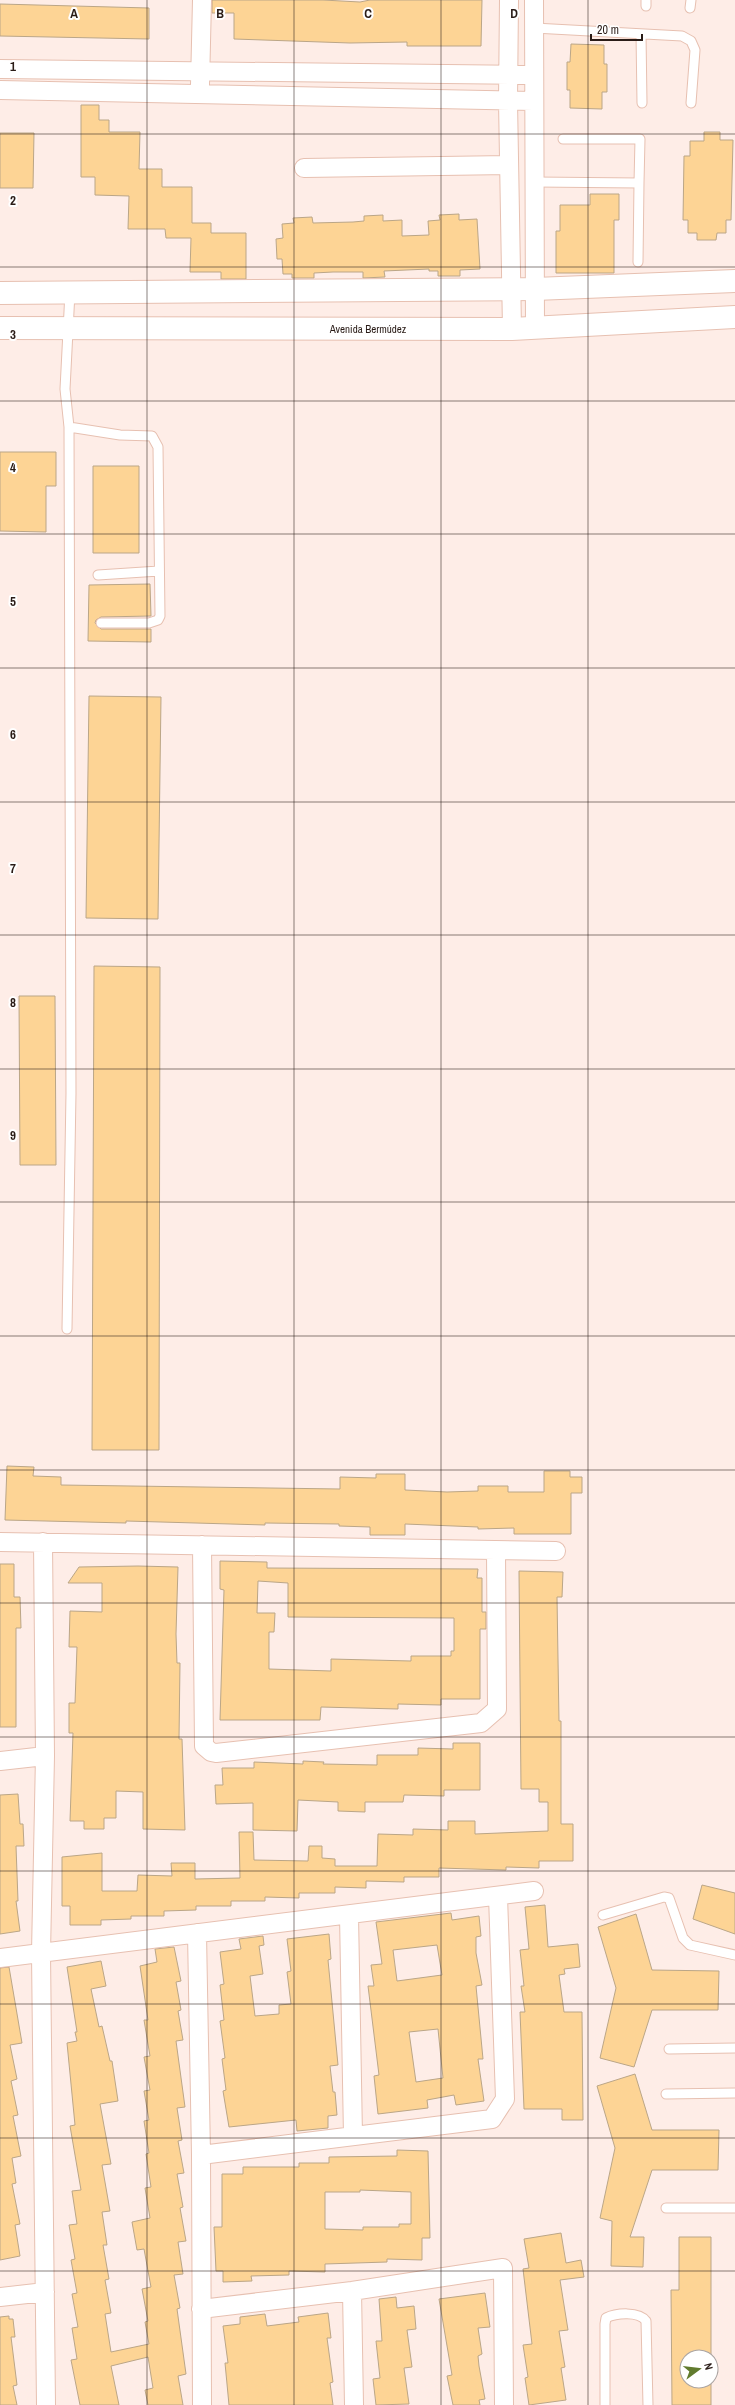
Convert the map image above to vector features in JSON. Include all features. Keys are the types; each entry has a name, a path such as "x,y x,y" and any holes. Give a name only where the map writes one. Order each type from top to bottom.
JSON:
{"street":[{"path":"199,94 201,73 202,0"},
{"path":"510,0 508,100 512,329"},
{"path":"534,0 533,101 536,329"},
{"path":"0,69 201,73 534,75"},
{"path":"0,90 533,101"},
{"path":"304,168 509,166"},
{"path":"0,293 535,289 735,281"},
{"name":"Avenida Bermúdez","path":"0,328 536,329 735,317"},
{"path":"0,1542 556,1551"},
{"path":"42,1542 44,1756 41,1953 46,2405"},
{"path":"202,1545 204,1746 211,1752 216,1753 481,1723 497,1709 496,1550"},
{"path":"0,1761 44,1756"},
{"path":"0,1958 534,1891"},
{"path":"201,2155 492,2119 505,2099 498,1896"},
{"path":"350,1915 353,2136"},
{"path":"197,1934 201,2155 202,2405"},
{"path":"201,2309 352,2291 503,2268 504,2405"},
{"path":"352,2291 354,2405"},
{"path":"0,2297 45,2292"}],"lane":[{"path":"534,28 682,36 691,41 694,50 691,103"},
{"path":"641,34 642,103"},
{"path":"563,139 640,139 638,262"},
{"path":"535,182 639,183"},
{"path":"67,1329 71,1092 69,427 65,389 70,292"},
{"path":"69,427 120,435 152,436 158,447 160,616 158,620 150,623 101,623"},
{"path":"98,575 159,571"},
{"path":"603,1915 664,1897 669,1898 683,1938 690,1945 735,1955"},
{"path":"669,2050 735,2048"},
{"path":"666,2094 735,2093"},
{"path":"666,2208 735,2208"},
{"path":"606,2405 606,2318 612,2315 639,2315 646,2321 648,2405"}],"building":[{"path":"212,0 323,0 360,2 370,0 482,0 481,46 407,46 407,42 350,43 234,39 234,13 212,13"},
{"path":"0,4 149,8 149,39 0,36"},
{"path":"571,44 604,45 604,64 607,64 607,92 602,92 602,109 570,108 570,90 567,90 567,62 570,62"},
{"path":"81,105 99,105 99,120 109,120 109,132 140,132 139,169 162,169 162,187 192,187 192,223 211,223 211,233 246,233 246,279 221,279 221,272 190,272 191,238 166,238 165,229 128,229 129,196 95,195 95,177 81,177"},
{"path":"704,132 720,132 720,140 733,140 731,220 726,220 726,233 717,233 716,240 697,240 697,233 688,233 688,220 683,220 684,156 690,156 690,141 704,141"},
{"path":"0,133 34,133 33,188 0,188"},
{"path":"590,194 619,194 619,220 614,220 614,273 556,273 556,231 560,231 560,205 590,205"},
{"path":"459,214 459,220 477,219 480,269 460,270 460,276 438,276 438,271 429,271 429,269 384,271 385,277 363,278 363,272 333,272 314,273 314,278 292,278 292,274 283,274 282,259 277,259 276,239 283,238 282,224 294,223 293,218 312,217 313,223 353,222 364,221 364,216 383,215 383,221 402,220 402,236 429,235 428,221 440,220 439,215"},
{"path":"0,452 56,452 56,486 46,486 46,532 0,531"},
{"path":"93,466 139,466 139,553 93,553"},
{"path":"150,584 151,616 101,617 96,620 95,623 101,629 151,629 151,642 88,641 89,585"},
{"path":"89,696 161,697 158,919 86,918"},
{"path":"94,966 160,967 159,1450 92,1450"},
{"path":"19,996 55,996 56,1165 20,1165"},
{"path":"7,1466 34,1467 33,1476 61,1477 61,1485 340,1489 340,1477 376,1478 376,1474 405,1474 405,1490 447,1492 478,1491 478,1486 508,1486 508,1492 544,1492 544,1471 570,1471 570,1477 582,1477 582,1493 571,1493 571,1534 514,1534 514,1528 478,1529 478,1527 405,1524 405,1535 370,1535 370,1527 339,1526 339,1524 265,1523 265,1525 126,1521 126,1523 5,1520"},
{"path":"220,1561 267,1562 267,1568 478,1569 477,1578 482,1578 482,1612 486,1612 486,1629 480,1629 480,1699 441,1699 441,1705 398,1704 398,1709 321,1707 320,1720 220,1720 224,1590 220,1589","holes":["258,1581 288,1583 288,1617 454,1618 454,1651 451,1651 451,1656 411,1656 411,1661 331,1659 331,1671 269,1669 269,1632 274,1632 275,1613 257,1613"]},
{"path":"0,1564 14,1564 14,1597 20,1597 21,1628 16,1628 16,1727 0,1727"},
{"path":"79,1567 178,1567 176,1634 177,1663 180,1663 179,1739 182,1739 185,1830 143,1829 143,1792 116,1791 116,1818 104,1818 104,1829 84,1829 84,1821 70,1821 73,1733 69,1733 69,1703 75,1703 77,1647 69,1647 70,1611 102,1612 102,1583 68,1583"},
{"path":"519,1571 563,1572 562,1597 557,1597 559,1721 561,1721 561,1824 573,1824 573,1861 539,1861 539,1868 506,1867 506,1870 439,1868 439,1877 404,1877 404,1882 366,1881 366,1888 335,1887 335,1893 299,1893 299,1898 265,1897 265,1901 231,1901 231,1906 196,1906 196,1910 164,1911 164,1916 131,1916 131,1919 101,1920 101,1925 70,1925 70,1906 62,1906 62,1857 102,1853 102,1891 137,1891 138,1875 172,1876 171,1863 195,1863 195,1879 240,1878 239,1832 253,1832 254,1860 308,1861 309,1846 322,1846 322,1858 335,1859 335,1866 377,1866 378,1834 413,1835 413,1829 448,1830 448,1821 475,1821 475,1834 548,1831 548,1802 539,1802 539,1789 521,1789"},
{"path":"453,1743 480,1743 480,1790 444,1790 444,1796 404,1795 403,1802 365,1802 365,1812 338,1811 338,1802 298,1800 297,1831 253,1830 253,1803 216,1804 215,1785 223,1785 222,1768 254,1768 254,1762 303,1764 303,1761 324,1762 323,1764 377,1765 377,1755 418,1755 418,1748 453,1749"},
{"path":"18,1794 20,1824 23,1824 24,1846 16,1846 18,1901 16,1901 20,1931 0,1934 0,1795"},
{"path":"702,1885 735,1893 735,1934 693,1919"},
{"path":"545,1905 548,1947 578,1944 580,1967 564,1969 565,1974 559,1975 564,2012 582,2012 583,2120 562,2120 562,2109 524,2109 520,2012 525,2012 521,1986 524,1986 520,1950 529,1949 525,1907"},
{"path":"451,1913 452,1920 479,1916 481,1936 476,1937 476,1953 482,1985 476,1986 483,2059 478,2059 484,2101 456,2105 454,2095 427,2100 428,2108 378,2114 374,2076 379,2075 368,1986 374,1986 371,1965 382,1964 376,1922","holes":["437,1945 442,1975 397,1981 393,1950","438,2029 443,2078 416,2082 409,2032"]},
{"path":"636,1914 652,1970 719,1971 718,2010 652,2010 634,2067 600,2058 616,1988 598,1927"},
{"path":"329,1934 331,1959 328,1960 338,2065 330,2066 333,2092 335,2092 337,2115 328,2116 328,2128 297,2131 296,2120 229,2127 223,2091 226,2090 222,2059 225,2058 220,2021 224,2020 220,1985 224,1984 220,1952 241,1949 239,1939 263,1936 264,1945 259,1946 263,1974 250,1976 255,2016 279,2014 279,2005 291,2004 287,1972 291,1971 287,1939"},
{"path":"174,1947 181,1981 176,1982 181,2010 178,2011 183,2040 176,2041 185,2107 177,2108 182,2140 178,2141 184,2173 177,2174 183,2207 180,2208 186,2241 178,2242 183,2274 174,2275 180,2308 177,2309 186,2374 178,2376 183,2405 148,2405 145,2390 153,2388 148,2357 111,2366 119,2405 80,2405 71,2360 77,2359 72,2328 78,2327 72,2294 77,2293 71,2260 75,2259 69,2225 77,2224 72,2191 81,2190 70,2126 75,2125 67,2043 77,2041 75,2032 77,2032 67,1967 101,1961 106,1986 91,1989 99,2027 102,2026 110,2061 112,2061 118,2101 100,2104 111,2164 102,2165 110,2211 102,2212 107,2245 103,2245 109,2279 105,2280 111,2313 105,2314 111,2352 149,2344 145,2322 148,2321 142,2289 151,2287 144,2249 137,2250 132,2222 150,2218 145,2188 151,2187 146,2154 149,2153 144,2121 149,2120 144,2091 150,2090 144,2057 150,2056 144,2020 148,2020 140,1966 157,1962 155,1949"},
{"path":"9,1967 22,2043 10,2045 17,2079 11,2081 18,2115 13,2116 21,2156 12,2158 16,2183 12,2184 20,2224 15,2225 20,2256 0,2260 0,1968"},
{"path":"635,2074 652,2130 719,2130 718,2170 652,2170 630,2237 644,2237 643,2267 611,2266 612,2221 600,2218 615,2148 597,2086"},
{"path":"397,2150 428,2151 430,2238 422,2238 422,2260 387,2259 387,2262 325,2264 325,2272 289,2271 289,2275 251,2276 252,2281 223,2282 223,2271 216,2271 214,2227 222,2227 222,2174 243,2174 243,2167 299,2167 299,2163 329,2163 329,2157 397,2156","holes":["360,2190 411,2192 411,2224 399,2224 399,2227 363,2227 363,2230 325,2229 325,2192 360,2192"]},
{"path":"561,2233 566,2263 581,2260 584,2277 560,2280 568,2330 559,2331 565,2367 561,2368 566,2400 529,2405 525,2378 528,2377 523,2345 532,2344 523,2269 529,2268 524,2239"},
{"path":"679,2237 711,2237 711,2349 679,2349 679,2389 711,2389 711,2405 672,2405 671,2290 679,2290"},
{"path":"485,2293 490,2327 478,2328 482,2354 478,2356 485,2399 479,2400 480,2405 453,2405 447,2376 452,2375 439,2299"},
{"path":"396,2297 397,2308 414,2306 416,2329 407,2330 412,2367 404,2368 409,2404 376,2405 373,2379 380,2378 376,2341 382,2341 379,2299"},
{"path":"328,2313 331,2338 327,2338 333,2382 330,2383 333,2405 229,2405 225,2363 228,2363 223,2326 240,2324 240,2317 265,2314 267,2326 299,2322 298,2317"},
{"path":"9,2316 9,2319 13,2319 15,2337 11,2337 17,2385 13,2386 17,2405 0,2405 0,2317"}]}
